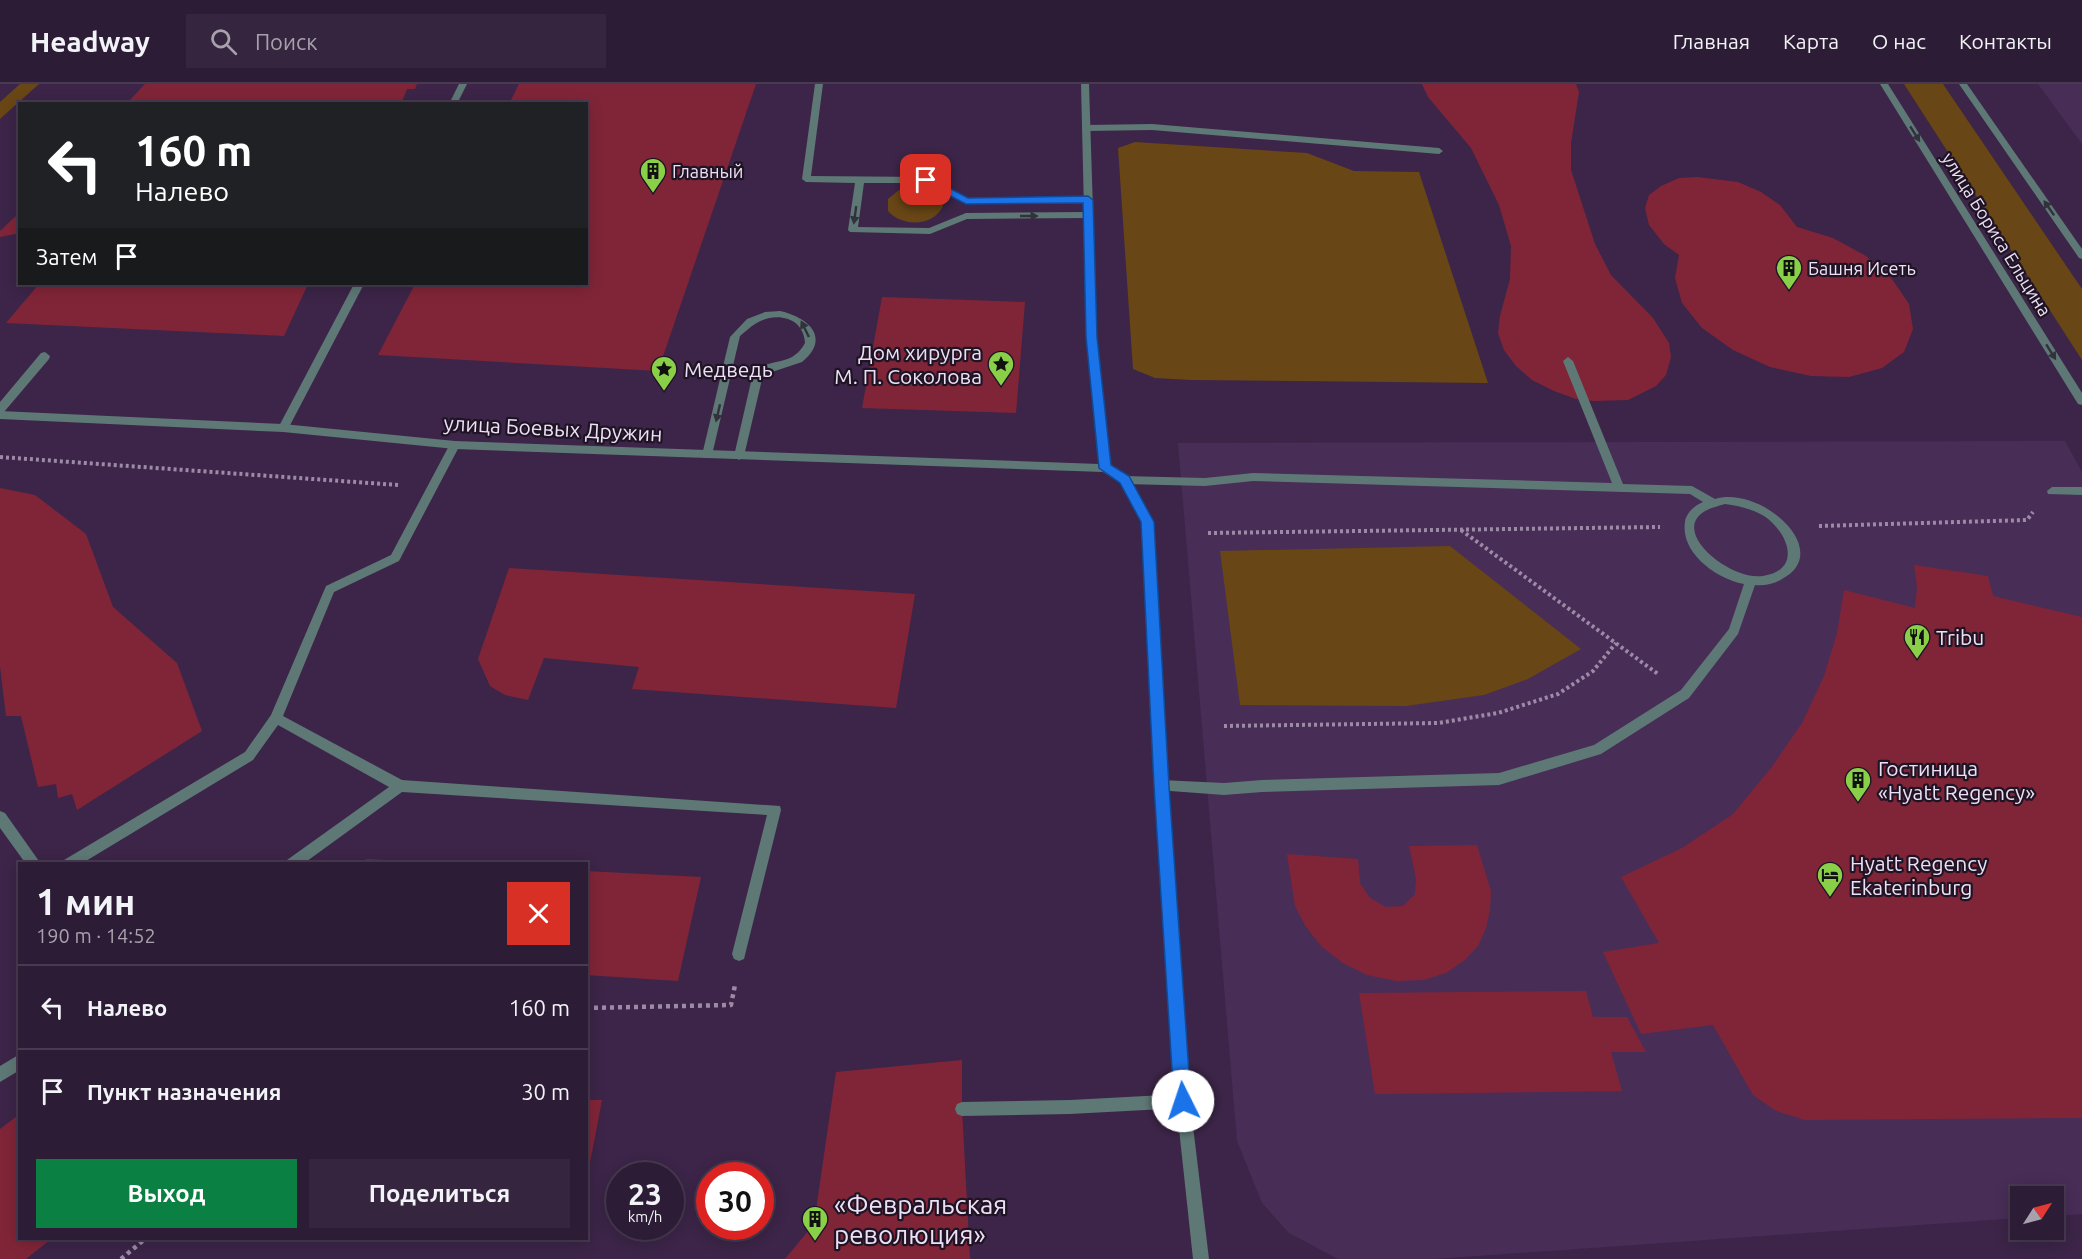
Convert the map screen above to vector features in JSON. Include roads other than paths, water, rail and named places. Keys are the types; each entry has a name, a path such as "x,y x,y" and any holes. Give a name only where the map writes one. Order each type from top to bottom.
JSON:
{"street":[{"path":"454,102 463,84"},
{"path":"819,84 806,179 926,180 966,201 1088,200"},
{"path":"1085,84 1092,337 1105,468 1124,480 1147,522 1161,786 1183,1101 1201,1259"},
{"name":"улица Бориса Ельцина","path":"1884,84 2082,401"},
{"path":"1963,84 2082,256"},
{"path":"1086,128 1152,127 1439,151"},
{"path":"860,180 853,230 930,231 966,216 1088,215"},
{"path":"283,428 358,285"},
{"path":"707,455 736,335 755,318 771,313 790,314 801,320 809,332 810,345 804,355 792,363 781,367 765,368 758,372 739,456"},
{"path":"0,409 45,356"},
{"path":"1568,362 1619,488"},
{"name":"улица Боевых Дружин","path":"0,415 283,428 455,445 1105,468"},
{"path":"72,862 249,756 276,718 330,589 395,558 455,445"},
{"path":"1124,480 1205,482 1253,477 1692,490 1711,502"},
{"path":"2052,491 2082,491"},
{"path":"1725,500 1741,502 1772,516 1784,527 1792,539 1795,552 1792,563 1785,572 1773,578 1751,580 1725,573 1710,564 1698,552 1691,540 1689,527 1692,516 1699,508 1711,502 1725,500"},
{"path":"1161,786 1224,789 1499,780 1597,750 1685,694 1734,631 1751,580"},
{"path":"276,718 400,786 775,810 739,954"},
{"path":"295,862 400,786"},
{"path":"0,817 33,862"},
{"path":"0,1076 18,1062"},
{"path":"962,1108 1070,1107 1183,1101"}],"place":[{"name":"Главный","path":"653,194"},
{"name":"Башня Исеть","path":"1789,291"},
{"name":"Дом хирурга М. П. Соколова","path":"1001,387"},
{"name":"Медведь","path":"664,392"},
{"name":"Tribu","path":"1917,660"},
{"name":"Гостиница «Hyatt Regency»","path":"1858,803"},
{"name":"Hyatt Regency Ekaterinburg","path":"1830,898"},
{"name":"«Февральская революция»","path":"815,1242"}]}
